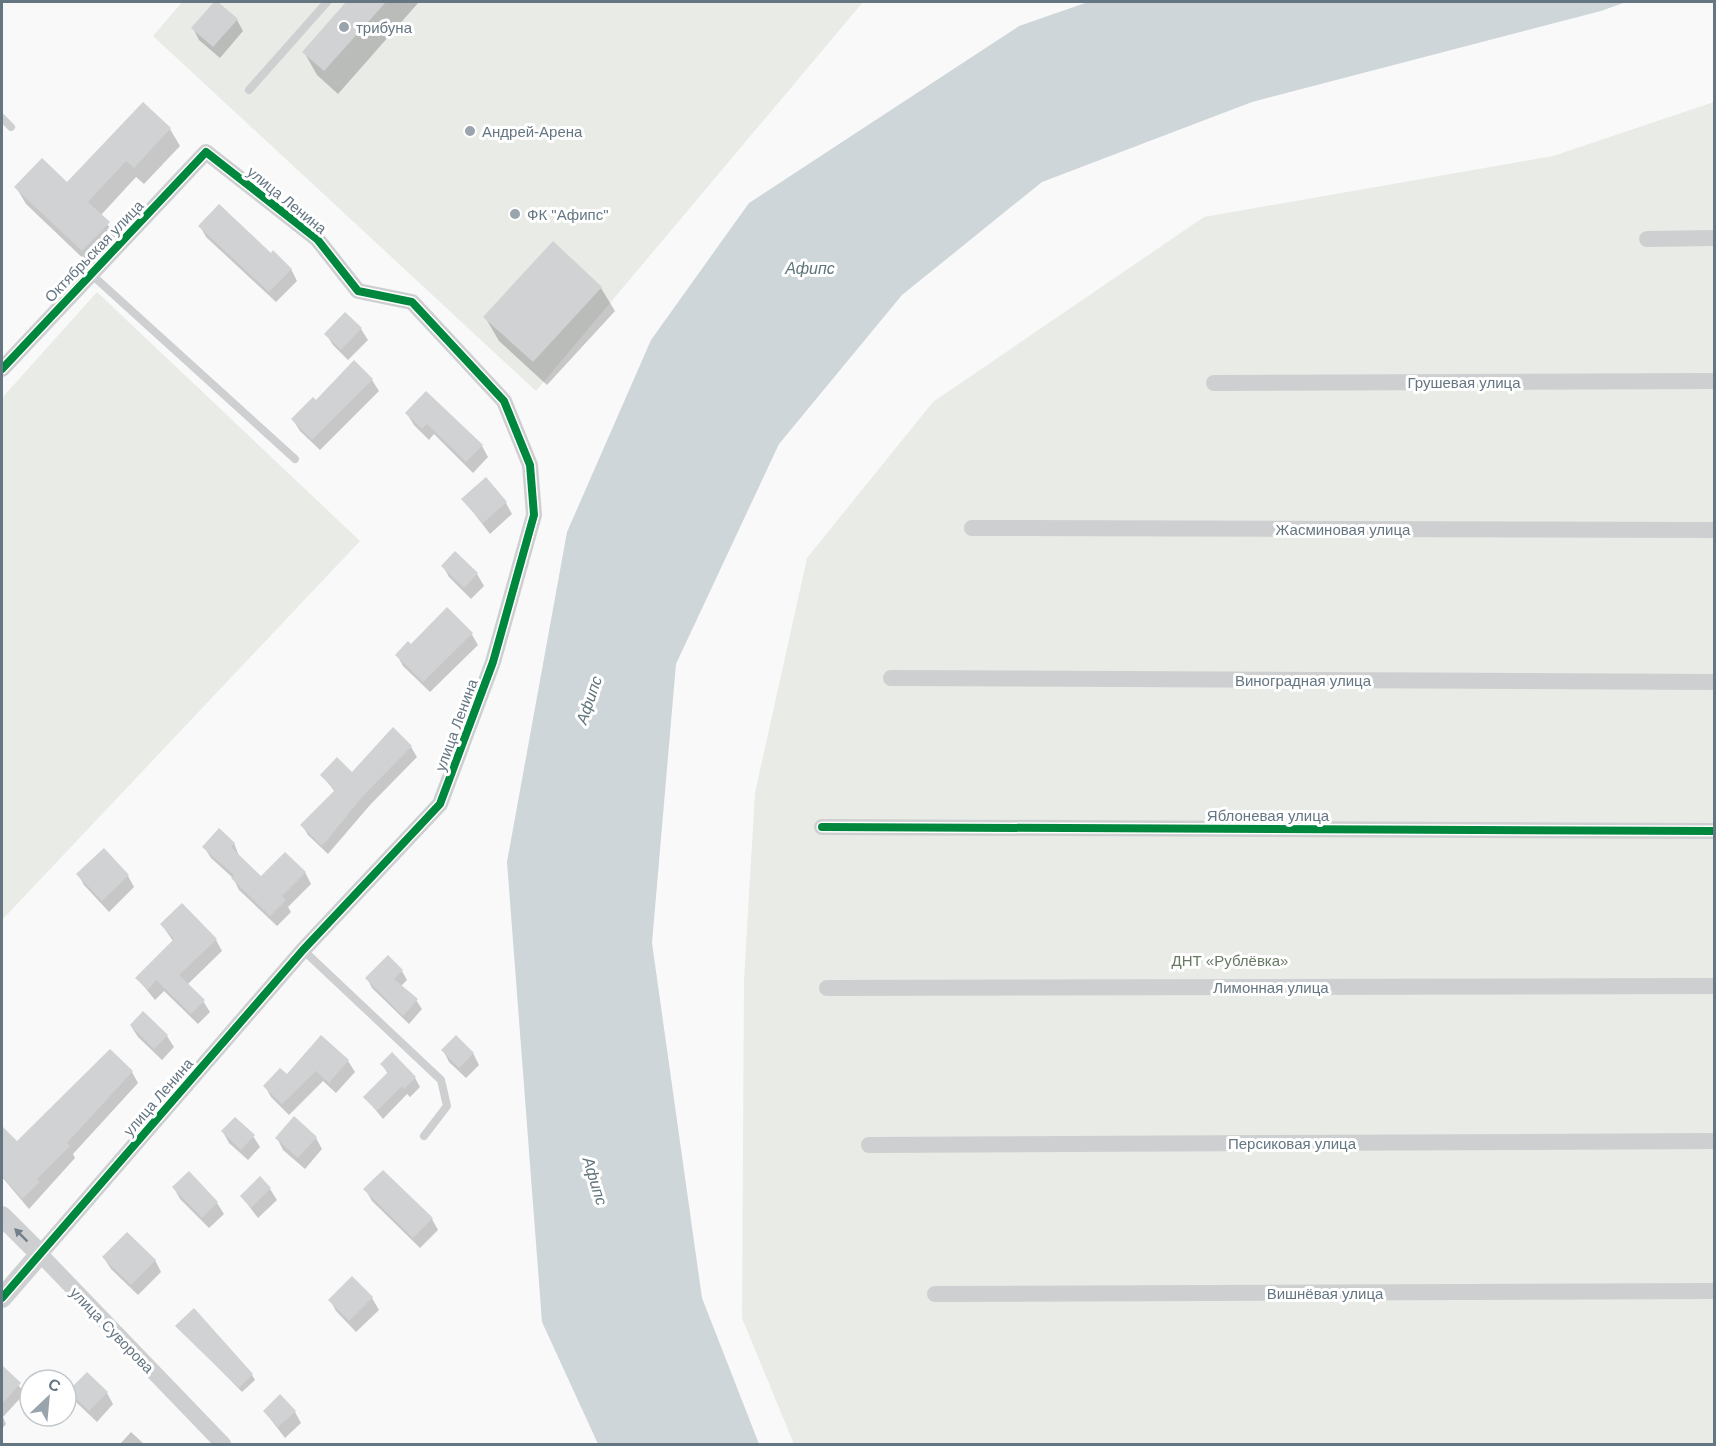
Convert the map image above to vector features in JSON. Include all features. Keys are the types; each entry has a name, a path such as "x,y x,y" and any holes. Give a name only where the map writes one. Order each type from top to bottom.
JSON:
{"street":[{"name":"Октябрьская улица","path":"2,369 206,152"},
{"name":"улица Ленина","path":"2,1298 303,950 440,804 493,662 534,515 530,465 504,401 412,302 358,291 317,239 206,152"},
{"path":"1647,239 1714,238"},
{"name":"Грушевая улица","path":"1214,383 1714,381"},
{"name":"Жасминовая улица","path":"972,528 1714,530"},
{"name":"Виноградная улица","path":"891,678 1714,682"},
{"name":"Яблоневая улица","path":"822,827 1714,831"},
{"name":"Лимонная улица","path":"827,988 1714,986"},
{"name":"Персиковая улица","path":"868,1144 1714,1141"},
{"name":"улица Суворова","path":"2,1216 223,1444"},
{"name":"Вишнёвая улица","path":"935,1294 1714,1291"}],"lane":[{"path":"249,90 327,2"},
{"path":"2,118 11,127"},
{"path":"91,273 295,459"},
{"path":"303,950 441,1080 447,1106 424,1137"}],"green space":[{"name":"ФК \"Афипс\"","path":"182,2 863,2 536,391 153,36"},
{"name":"ДНТ «Рублёвка»","path":"1714,102 1714,1444 794,1444 742,1318 744,980 755,793 807,558 933,402 1204,217 1553,156"},
{"path":"97,292 360,541 2,920 2,398"}],"water":[{"name":"Афипс","path":"1088,2 1626,2 1601,11 1252,102 1042,182 902,295 779,444 676,664 652,943 702,1298 759,1444 598,1444 542,1322 507,862 567,532 651,340 749,203 1019,26"}],"building":[{"path":"214,2 218,2 238,19 213,47 191,28"},
{"name":"трибуна","path":"346,2 386,2 324,71 302,52"},
{"path":"143,102 171,128 134,168 126,161 88,202 110,222 82,251 14,187 42,158 67,182"},
{"path":"219,204 271,253 273,250 292,269 269,292 198,226"},
{"path":"553,241 602,287 533,362 483,317"},
{"path":"345,312 362,328 341,350 324,334"},
{"path":"354,360 373,379 312,440 291,419 313,397 316,400"},
{"path":"426,391 483,445 466,462 427,424 422,429 405,413"},
{"path":"486,477 507,502 483,523 461,499"},
{"path":"455,551 478,573 464,588 441,566"},
{"path":"447,607 473,633 423,682 395,655 408,641 411,644"},
{"path":"393,727 412,746 364,795 322,846 300,825 335,790 320,775 337,757 352,772"},
{"path":"219,828 235,843 231,847 261,876 285,852 306,872 282,896 286,900 270,916 231,878 234,875 202,847"},
{"path":"104,848 129,875 102,901 76,874"},
{"path":"182,903 217,939 179,975 205,1000 191,1014 156,980 148,990 135,978 174,939 160,924"},
{"path":"388,955 403,970 394,979 418,999 403,1016 365,978"},
{"path":"143,1011 168,1035 154,1049 130,1025"},
{"path":"321,1035 349,1060 329,1083 316,1071 282,1104 263,1086 280,1068 287,1074"},
{"path":"456,1035 474,1053 459,1068 441,1050"},
{"path":"110,1049 133,1071 67,1143 70,1146 37,1179 40,1182 22,1199 2,1176 2,1126 17,1141"},
{"path":"392,1052 416,1077 404,1089 402,1086 377,1111 363,1097 388,1072 380,1064"},
{"path":"294,1116 317,1137 298,1158 275,1138"},
{"path":"235,1117 255,1135 241,1150 221,1131"},
{"path":"383,1170 433,1218 413,1238 363,1189"},
{"path":"189,1171 218,1202 202,1218 172,1187"},
{"path":"260,1176 271,1188 251,1208 240,1196"},
{"path":"127,1232 156,1260 131,1285 102,1257"},
{"path":"352,1276 373,1297 349,1321 328,1300"},
{"path":"194,1308 253,1374 239,1388 175,1326"},
{"path":"2,1365 18,1380 18,1386 2,1404"},
{"path":"87,1372 108,1392 89,1411 78,1401 78,1381"},
{"path":"280,1394 296,1411 278,1427 263,1411"}],"cycle path":[{"path":"2,369 206,152 317,239 358,291 412,302 504,401 530,465 534,515 493,662 440,804 303,950 2,1298"},
{"path":"822,827 1714,831"}],"place":[{"name":"трибуна","path":"344,27"},
{"name":"Андрей-Арена","path":"470,131"},
{"name":"ФК \"Афипс\"","path":"515,214"}]}
